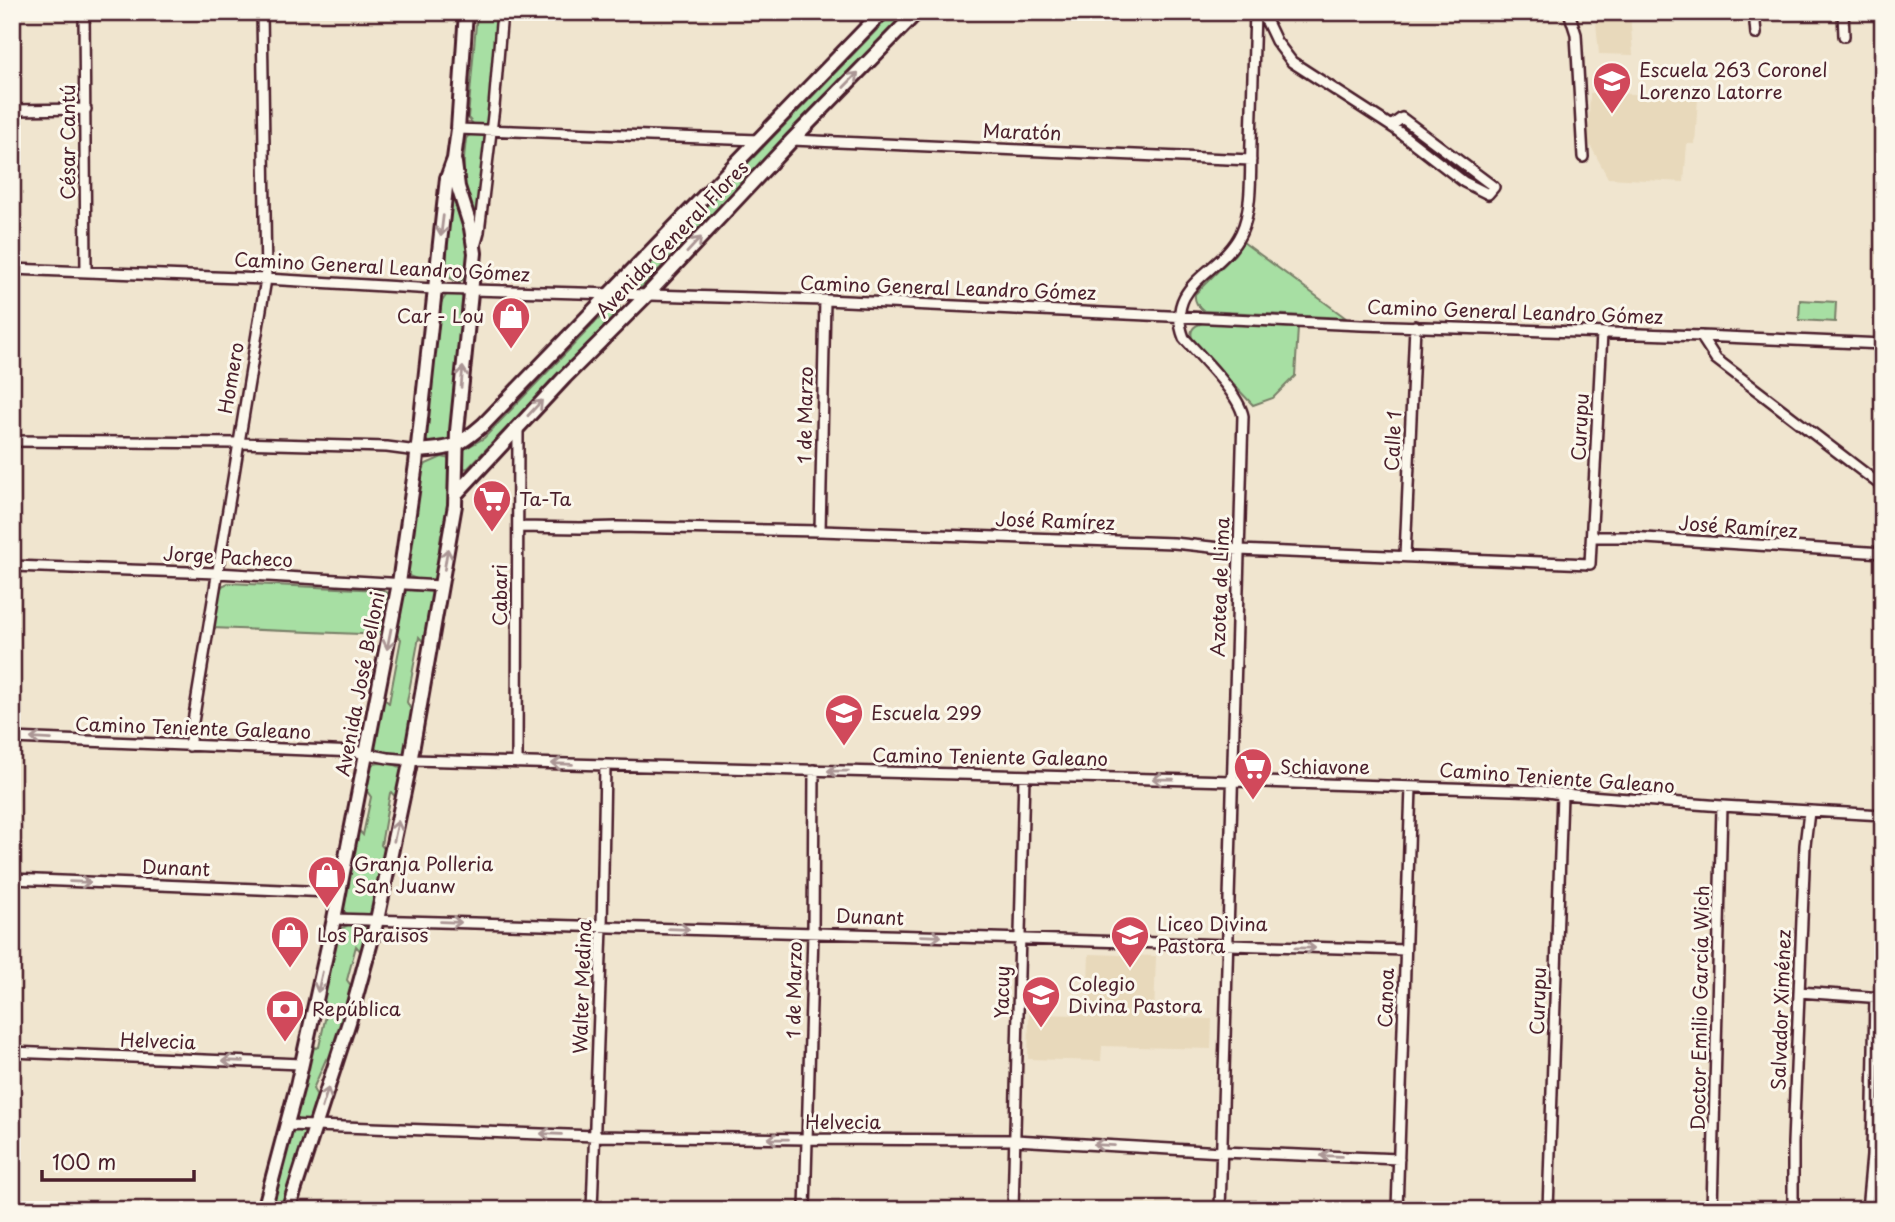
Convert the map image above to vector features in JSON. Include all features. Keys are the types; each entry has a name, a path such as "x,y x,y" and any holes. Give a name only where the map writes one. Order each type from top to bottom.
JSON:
{"main road":[{"name":"Avenida José Belloni","path":"264,1210 287,1125 334,919 400,583 447,178 454,159 458,129 466,12"},
{"name":"Avenida General Flores","path":"417,451 438,450 457,445 484,424 882,12"},
{"name":"Avenida General Flores","path":"456,494 917,12"},
{"name":"Avenida José Belloni","path":"288,1210 349,1022 377,920 411,760 456,494 457,431 474,250 471,228 458,187 454,159"}],"street":[{"name":"César Cantú","path":"84,12 86,272"},
{"name":"Homero","path":"189,746 266,279 262,12"},
{"name":"Avenida José Belloni","path":"474,250 479,232 502,12"},
{"path":"1256,12 1267,22 1276,41 1292,62 1391,126 1464,183 1486,194 1494,187 1402,118 1391,126"},
{"path":"1179,316 1186,291 1227,253 1242,230 1248,207 1256,12"},
{"path":"1569,12 1576,34 1583,157"},
{"path":"1754,12 1756,34"},
{"path":"1843,12 1844,36"},
{"path":"12,110 86,109"},
{"path":"458,129 758,140"},
{"name":"Maratón","path":"792,140 1251,160"},
{"name":"Camino General Leandro Gómez","path":"12,269 434,289 825,300 1883,344"},
{"name":"1 de Marzo","path":"820,531 825,300"},
{"name":"Azotea de Lima","path":"1179,316 1184,338 1232,393 1242,410 1220,1210"},
{"name":"Calle 1","path":"1405,556 1415,326"},
{"name":"Curupu","path":"1590,564 1602,333"},
{"path":"1701,336 1716,359 1883,487"},
{"name":"Cabari","path":"517,763 518,427"},
{"path":"12,441 238,443 387,447 417,451"},
{"name":"José Ramírez","path":"518,527 820,531 1174,543 1238,550 1590,564"},
{"name":"José Ramírez","path":"1592,537 1883,553"},
{"name":"Jorge Pacheco","path":"12,566 217,573 441,586"},
{"name":"Camino Teniente Galeano","path":"12,738 357,752 411,760 1539,791 1883,816"},
{"name":"Walter Medina","path":"592,1210 605,766"},
{"name":"1 de Marzo","path":"805,1210 813,933 814,771"},
{"name":"Yacuy","path":"1013,1210 1024,776"},
{"name":"Canoa","path":"1396,1210 1411,787"},
{"name":"Curupu","path":"1548,1210 1562,794"},
{"name":"Doctor Emilio García Wich","path":"1712,1210 1722,806"},
{"name":"Salvador Ximénez","path":"1793,1209 1793,1143 1805,845 1809,812"},
{"name":"Dunant","path":"12,879 338,894"},
{"name":"Dunant","path":"334,919 1405,950"},
{"path":"1800,992 1879,998 1867,1210"},
{"name":"Helvecia","path":"12,1052 301,1064"},
{"name":"Helvecia","path":"287,1125 595,1136 1016,1140 1399,1159"},
{"path":"1793,1209 1833,1210"}],"shaded area":[{"path":"1595,12 1630,12 1633,55 1599,54"},
{"path":"1590,93 1698,98 1695,144 1687,144 1684,182 1608,178 1588,141"},
{"path":"1089,954 1156,956 1154,1017 1212,1019 1211,1049 1102,1046 1101,1061 1028,1059 1029,1014 1087,1015"}],"green space":[{"path":"477,12 498,12 488,117 483,126 474,125 468,118"},
{"path":"894,12 907,12 643,286 636,286 637,278"},
{"path":"474,133 487,137 477,217 467,198 463,179 466,139"},
{"path":"452,170 455,203 472,248 468,277 458,281 452,280 446,271"},
{"path":"1243,242 1346,318 1204,311 1197,304 1195,294 1235,254"},
{"path":"456,293 462,296 465,303 452,436 450,439 428,442 425,439 441,303 447,294"},
{"path":"1800,300 1836,302 1835,322 1799,320"},
{"path":"613,304 618,304 619,311 468,468 463,469 463,450 484,438"},
{"path":"1203,323 1298,328 1295,376 1273,398 1253,405 1193,342 1192,330"},
{"path":"442,457 450,459 453,465 447,531 441,535 438,560 441,563 437,577 432,580 419,580 409,576 406,568 422,471 426,464"},
{"path":"228,583 381,590 389,593 391,597 385,635 212,628 222,586"},
{"path":"403,591 434,594 425,644 419,637 407,702 413,714 405,752 392,755 380,752 373,746 382,697 389,703 401,639 394,632"},
{"path":"380,763 402,769 398,800 390,793 381,845 387,852 374,910 367,916 352,916 342,907 356,827 363,835 371,797 364,787 369,765"},
{"path":"348,925 365,925 369,932 363,954 356,946 347,980 354,990 332,1066 326,1059 313,1089 319,1099 313,1119 308,1124 296,1122 293,1118 311,1040 316,1048 319,1047 326,1015 321,1004 335,936 338,930"},
{"path":"304,1132 307,1137 282,1210 267,1210 290,1133"}],"place":[{"name":"Escuela 263 Coronel Lorenzo Latorre","path":"1612,115"},
{"name":"Car - Lou","path":"511,350"},
{"name":"Ta-Ta","path":"492,533"},
{"name":"Escuela 299","path":"844,747"},
{"name":"Schiavone","path":"1253,801"},
{"name":"Granja Polleria San Juanw","path":"327,909"},
{"name":"Los Paraisos","path":"290,969"},
{"name":"Liceo Divina Pastora","path":"1130,969"},
{"name":"Colegio Divina Pastora","path":"1041,1029"},
{"name":"República","path":"285,1043"}]}
